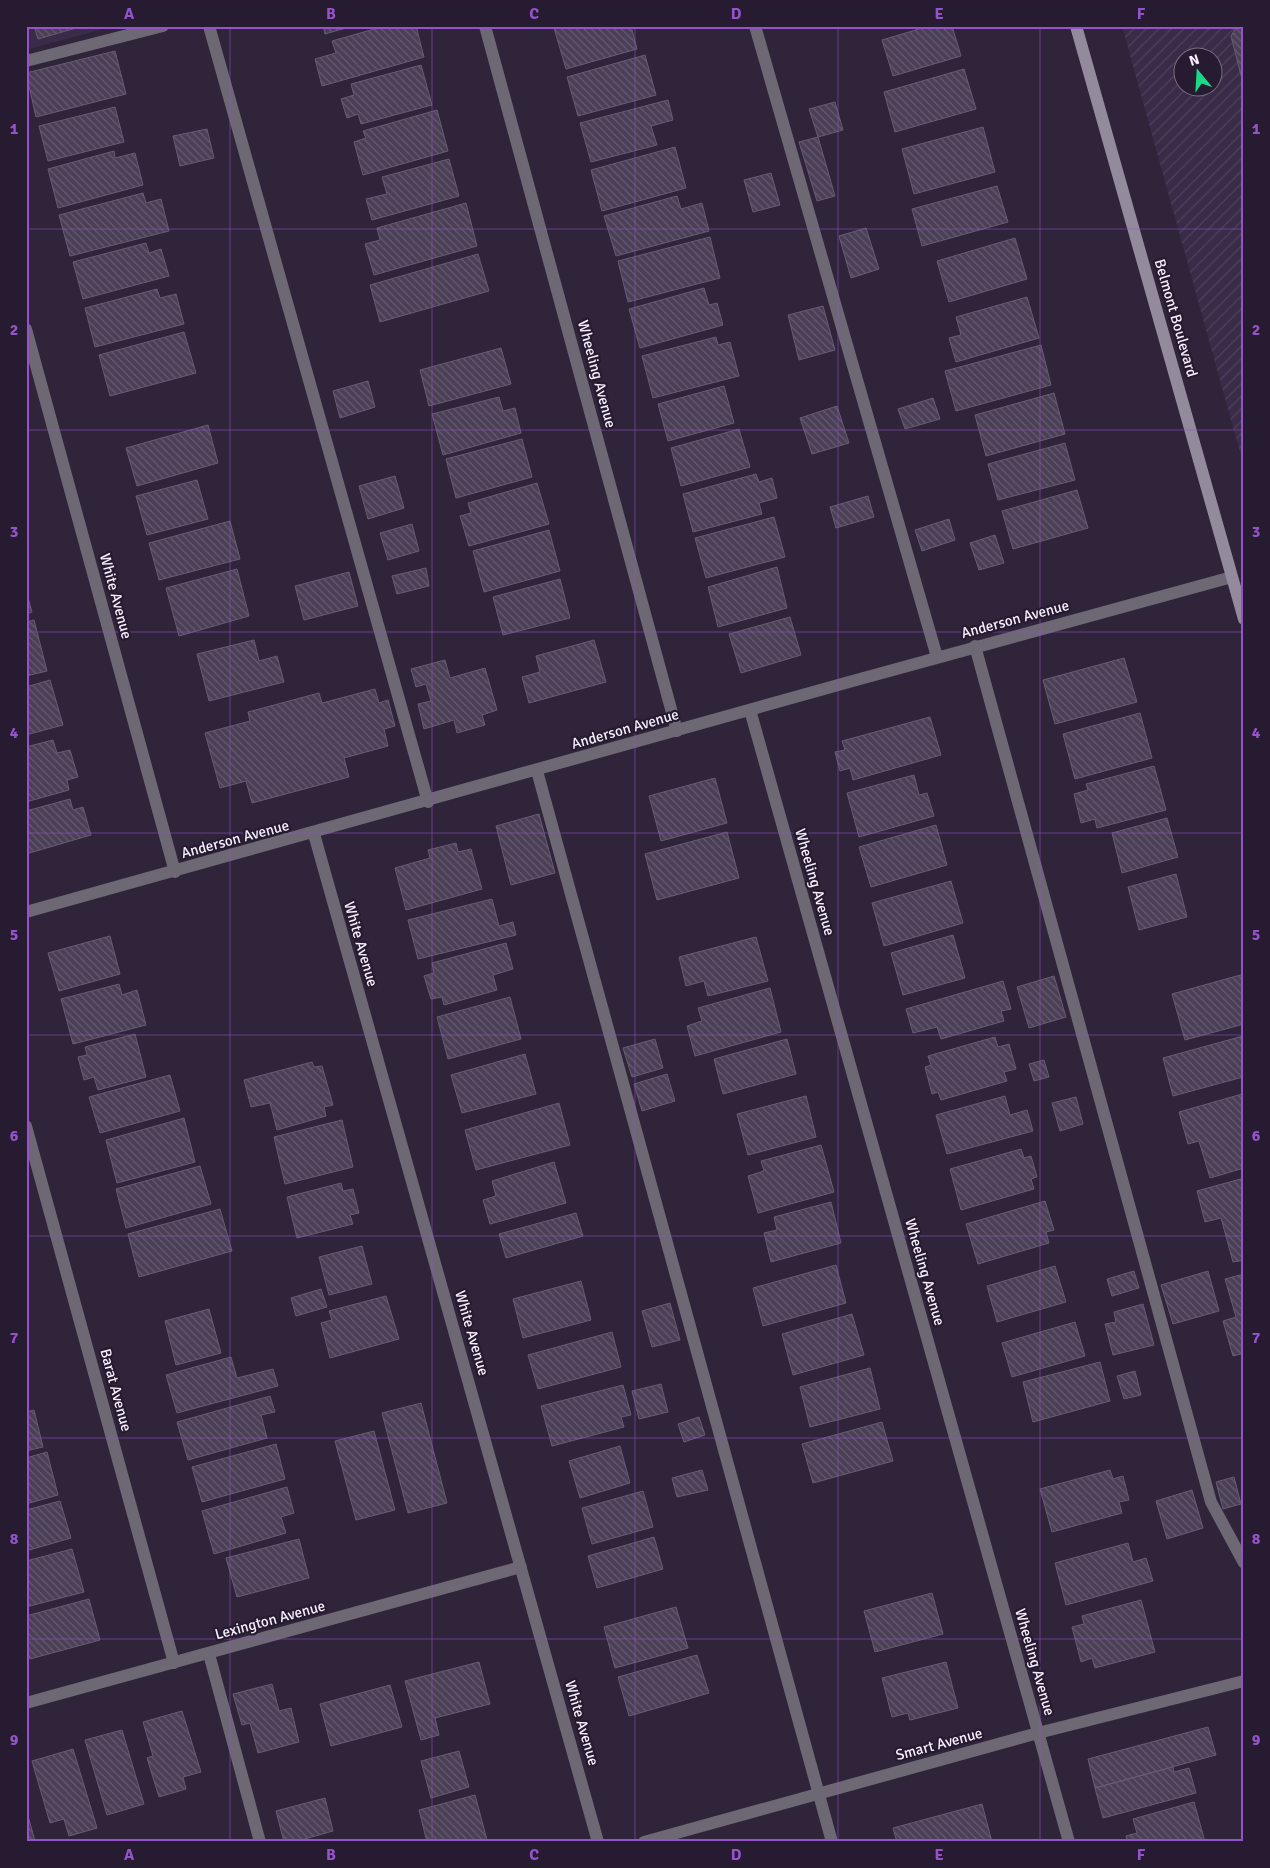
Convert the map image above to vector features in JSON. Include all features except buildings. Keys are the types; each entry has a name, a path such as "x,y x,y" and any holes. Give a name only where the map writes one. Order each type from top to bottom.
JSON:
{"main road":[{"name":"Belmont Boulevard","path":"1076,26 1244,619"}],"street":[{"path":"26,62 163,26"},
{"path":"209,26 428,802"},
{"name":"Wheeling Avenue","path":"486,26 677,731"},
{"path":"755,26 937,657"},
{"name":"White Avenue","path":"26,329 175,872"},
{"name":"Anderson Avenue","path":"26,912 314,834 975,646 1232,577"},
{"path":"975,646 1212,1502 1244,1563"},
{"name":"Wheeling Avenue","path":"750,710 1069,1842"},
{"path":"537,770 832,1842"},
{"name":"White Avenue","path":"314,834 598,1842"},
{"name":"Barat Avenue","path":"26,1126 174,1662"},
{"name":"Lexington Avenue","path":"26,1703 521,1567"},
{"path":"209,1654 260,1842"},
{"name":"Smart Avenue","path":"644,1842 1038,1733 1244,1681"}],"shaded area":[{"path":"26,26 114,26 26,50"},
{"path":"1122,26 1244,26 1244,467"}]}
